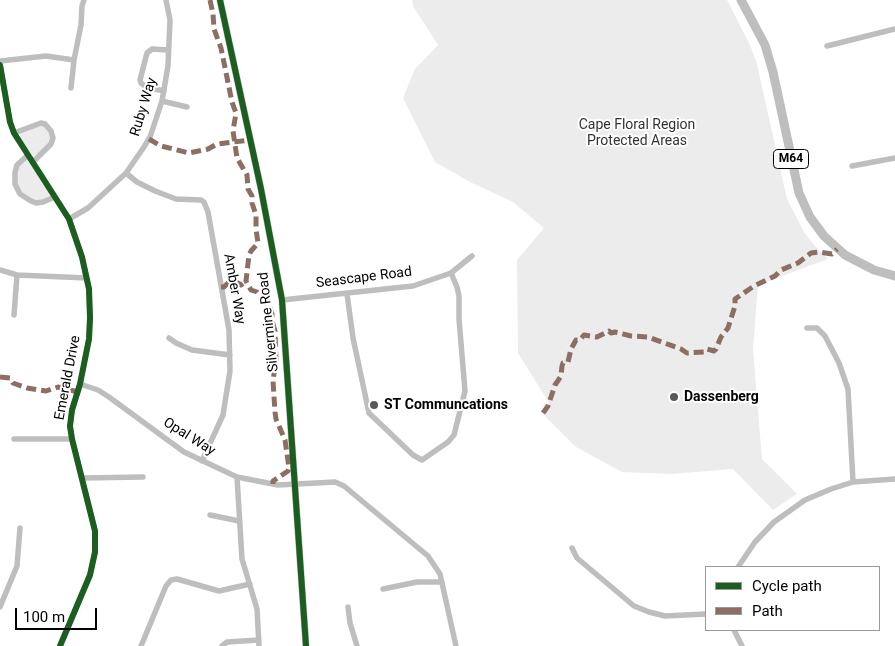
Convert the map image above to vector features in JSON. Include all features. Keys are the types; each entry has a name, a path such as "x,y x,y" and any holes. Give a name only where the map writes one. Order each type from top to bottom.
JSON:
{"main road":[{"name":"M64","path":"741,0 765,45 773,72 799,193 810,216 824,236 845,255 868,268 895,276"}],"street":[{"path":"71,88 84,0"},
{"name":"Ruby Way","path":"69,219 94,203 126,173 149,140 162,101 168,66 170,20 166,0"},
{"name":"Silvermine Road","path":"220,0 261,189 282,300 306,646"},
{"path":"827,46 895,29"},
{"path":"164,91 146,87 140,80 147,53 152,49 168,50"},
{"path":"0,63 46,56 74,60"},
{"name":"Emerald Drive","path":"0,63 2,94 14,133 69,219 87,278 90,318 89,339 71,418 72,439 95,531 96,552 90,575 60,646"},
{"path":"162,101 187,107"},
{"path":"14,133 41,123 45,124 52,131 53,138 51,144 34,162"},
{"path":"28,155 17,165 15,172 15,184 20,194 36,203 55,197"},
{"path":"852,166 895,158"},
{"name":"Amber Way","path":"126,173 137,182 154,191 176,198 197,199 204,202 208,212 226,313 230,371 223,415 202,461"},
{"name":"Seascape Road","path":"282,300 406,287 451,273 472,256"},
{"path":"0,270 18,275 87,278"},
{"path":"347,294 353,338 369,413 413,456 422,460 448,442 454,435 465,391 459,296 451,273"},
{"path":"14,315 18,275"},
{"path":"807,328 817,328 825,336 848,389 853,482"},
{"path":"169,338 192,350 230,355"},
{"name":"Opal Way","path":"80,384 98,390 109,397 163,438 202,461 237,477 264,483 335,482 344,486 428,556 437,569 442,582 456,646"},
{"path":"14,439 72,439"},
{"path":"222,646 227,642 259,643 257,610 242,559 237,477"},
{"path":"82,478 143,478"},
{"path":"739,566 755,542 779,518 806,500 853,482 895,479"},
{"path":"210,515 239,521"},
{"path":"0,607 17,566 20,528"},
{"path":"572,548 577,558 583,564 634,606 665,616 705,614"},
{"path":"141,646 166,586 171,580 177,579 219,591 250,584"},
{"path":"383,589 417,582 442,582"},
{"path":"348,607 357,646"},
{"path":"734,631 742,646"}],"green space":[{"name":"Cape Floral Region Protected Areas","path":"412,0 727,0 750,45 757,64 787,199 804,232 828,259 758,285 753,349 762,459 797,494 773,510 733,469 671,474 622,472 576,447 543,414 549,403 518,353 517,260 544,228 513,202 472,183 435,162 403,98 415,69 438,45 413,6"},
{"path":"46,124 53,139 38,154 33,156 20,138 21,130"},
{"path":"29,156 54,197 39,203 19,191 16,178 17,168"}],"marked path":[{"path":"210,0 214,29 221,48 236,113 233,131 237,158 247,175 248,189 252,196 256,215 258,243 249,255 246,281 251,290 257,292 270,307 275,331 276,359 273,381 275,412 285,440 289,468 288,471 273,481 273,484"},
{"path":"149,139 161,146 189,153 208,149 217,144 250,140"},
{"path":"543,413 561,376 563,363 568,362 571,349 576,340 580,340 584,335 597,337 609,331 611,333 648,337 687,353 704,352 707,349 714,351 728,328 735,306 735,299 754,286 775,276 781,270 798,263 811,253 832,254 837,249"},
{"path":"221,287 228,283 236,282 241,285 246,281"},
{"path":"0,377 10,378 13,383 27,388 46,391 58,387 78,392"}],"cycle path":[{"path":"220,0 261,189 282,300 306,646"},
{"path":"0,65 10,122 14,133 69,219 82,257 89,289 89,339 70,426 95,531 95,552 90,575 60,646"}],"place":[{"name":"Dassenberg","path":"674,397"},
{"name":"ST Communcations","path":"374,405"}]}
